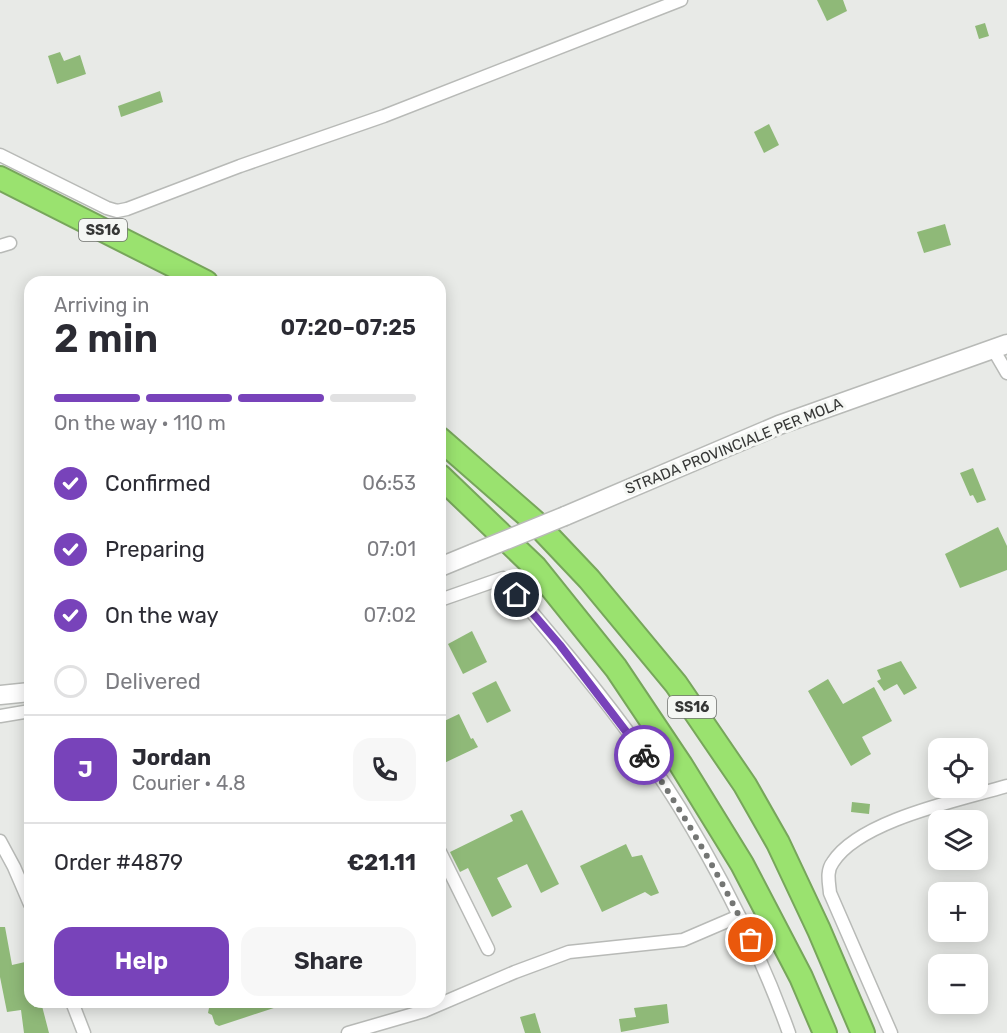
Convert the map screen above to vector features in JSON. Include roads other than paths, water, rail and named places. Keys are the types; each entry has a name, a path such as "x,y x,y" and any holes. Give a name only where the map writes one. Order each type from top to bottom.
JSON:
{"highway":[{"name":"SS16","path":"0,178 194,276"},
{"name":"SS16","path":"0,193 162,276"},
{"name":"SS16","path":"446,444 535,522 627,623 676,684 745,785 778,843 819,930 863,1033"},
{"name":"SS16","path":"446,482 535,567 616,668 681,765 742,864 801,977 825,1033"}],"street":[{"path":"0,155 107,208 117,211 127,209 240,166 384,116 681,0"},
{"path":"1000,346 1007,373"},
{"name":"STRADA PROVINCIALE PER MOLA","path":"446,565 779,425 1000,346"},
{"path":"446,598 502,578 560,645 638,747 680,808 751,940 789,1033"},
{"path":"0,695 24,693"},
{"path":"0,716 24,712"},
{"path":"891,1033 830,893 828,876 831,863 842,851 887,822 1007,786"},
{"path":"0,842 24,890"},
{"path":"446,864 488,949"},
{"path":"446,1002 569,952 683,940 739,916"},
{"path":"74,1008 84,1033"},
{"path":"348,1033 431,1008"}]}
